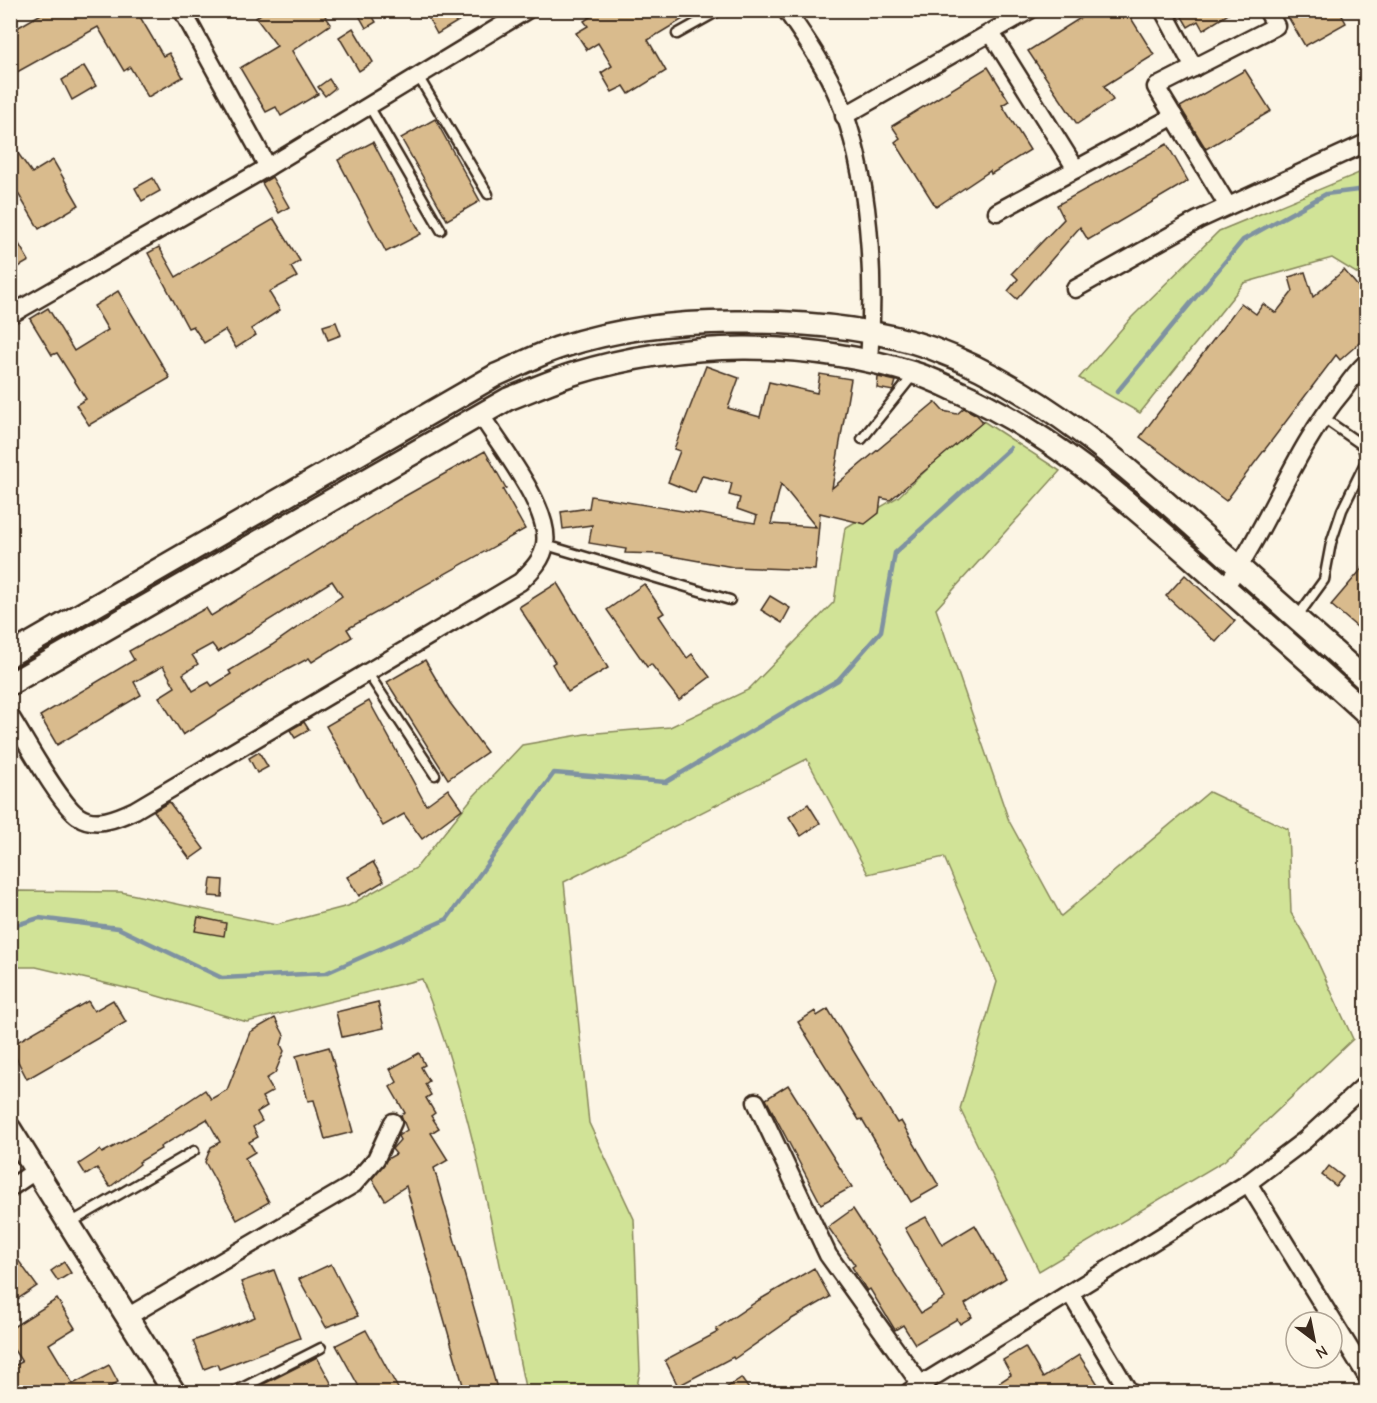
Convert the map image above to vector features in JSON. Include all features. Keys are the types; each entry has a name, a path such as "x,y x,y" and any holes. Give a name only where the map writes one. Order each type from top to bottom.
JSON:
{"street":[{"path":"182,10 268,167"},
{"path":"10,315 268,167 527,10"},
{"path":"786,10 812,49 838,97 854,149 862,190 873,281 869,362"},
{"path":"844,116 1030,10"},
{"path":"1163,10 1194,68"},
{"path":"1228,206 1156,87 1276,26 1267,10"},
{"path":"991,33 1076,169"},
{"path":"997,212 1174,116"},
{"path":"1075,289 1198,220 1366,143"},
{"path":"10,655 464,391 560,347 623,332 688,321 773,322 871,332 931,348 991,376 1042,405 1085,434 1169,504 1296,618 1364,670"},
{"path":"10,684 327,505 508,399 572,375 632,359 693,349 772,347 869,362 916,373 976,399 1070,455 1151,521 1366,713"},
{"path":"1225,587 1239,568 1293,464 1322,416 1366,363"},
{"path":"10,717 66,803 78,816 93,821 111,820 135,810 520,582 535,567 546,545 545,523 538,505 480,414"},
{"path":"756,1101 828,1255 919,1390 1248,1183 1305,1140 1366,1084"},
{"path":"128,1317 354,1184 376,1159 393,1122"},
{"path":"10,1129 174,1392"},
{"path":"10,1188 35,1171"},
{"path":"1248,1183 1366,1375"},
{"path":"1070,1293 1129,1392"}],"lane":[{"path":"677,34 720,10"},
{"path":"418,76 488,194"},
{"path":"369,106 441,230"},
{"path":"862,439 916,373"},
{"path":"1296,618 1324,580 1331,543 1342,510 1366,459 1362,445 1322,416"},
{"path":"546,545 730,600"},
{"path":"367,672 435,775"},
{"path":"68,1224 194,1151"},
{"path":"234,1392 321,1348"}],"green space":[{"path":"1366,170 1366,279 1332,258 1244,283 1140,413 1079,378 1132,317 1219,231"},
{"path":"980,419 1060,471 936,609 1009,821 1061,916 1209,792 1288,829 1291,913 1309,943 1353,1039 1224,1161 1039,1271 960,1109 997,982 944,857 868,874 807,759 564,882 589,1123 634,1219 640,1371 636,1392 526,1392 483,1183 470,1131 440,1028 422,979 247,1022 147,993 36,967 11,967 11,894 18,891 121,892 276,925 348,906 416,868 472,798 522,745 585,734 670,727 748,690 834,602 845,528 898,497"}],"building":[{"path":"48,10 136,10 163,56 169,53 183,77 148,97 130,67 124,71 98,27 10,76 10,32"},
{"path":"266,10 321,10 331,24 292,51 318,94 281,116 276,107 266,112 240,68 277,46 256,18"},
{"path":"356,10 369,10 376,22 366,28"},
{"path":"424,10 477,10 437,34"},
{"path":"601,10 698,10 648,40 666,71 629,94 624,86 612,92 601,73 612,66 598,43 587,50 576,33 588,26 584,21"},
{"path":"1093,10 1126,10 1154,55 1104,86 1113,100 1077,124 1028,51"},
{"path":"1178,10 1235,10 1203,30 1198,21 1188,27"},
{"path":"1284,10 1339,10 1346,23 1305,46"},
{"path":"353,28 373,62 359,71 339,37"},
{"path":"84,66 96,86 72,100 62,80"},
{"path":"988,67 1009,101 1002,105 1030,150 991,174 990,171 936,207 895,142 900,138 892,126"},
{"path":"1245,70 1271,111 1206,149 1180,107"},
{"path":"329,79 335,88 325,96 318,87"},
{"path":"435,119 480,201 447,220 401,138"},
{"path":"10,142 32,173 53,160 79,205 39,229 10,180"},
{"path":"373,142 421,234 386,252 338,160"},
{"path":"1167,144 1188,181 1088,240 1080,227 1017,299 1008,291 1018,279 1012,273 1064,219 1057,205"},
{"path":"272,177 289,207 279,213 262,183"},
{"path":"153,178 160,191 142,201 135,188"},
{"path":"274,219 300,261 291,267 297,277 269,292 280,310 251,329 256,335 236,348 225,330 204,343 193,326 188,328 148,253 159,247 176,277"},
{"path":"10,229 29,261 10,272"},
{"path":"1344,270 1366,296 1366,337 1340,360 1336,355 1226,501 1140,437 1241,303 1256,314 1263,304 1276,313 1293,291 1289,277 1305,272 1313,297"},
{"path":"118,291 170,378 89,425 76,405 86,399 57,353 52,355 30,319 48,308 74,351 108,330 94,306"},
{"path":"336,322 341,335 328,340 323,326"},
{"path":"706,366 739,378 728,408 760,417 769,382 817,393 820,374 851,379 832,488 935,402 943,411 957,414 964,408 977,415 983,422 890,500 881,498 879,513 865,524 820,513 815,570 733,567 660,554 625,553 626,549 589,543 592,525 563,529 561,512 589,508 591,496 755,523 757,516 737,509 740,498 729,495 732,483 702,476 695,493 668,482 680,451 674,449","holes":["781,484 816,527 771,524"]},
{"path":"878,377 896,381 893,391 877,388"},
{"path":"485,451 506,488 503,490 525,529 347,629 352,637 312,662 309,658 272,678 183,735 159,697 175,687 163,666 134,682 141,695 57,745 40,716 134,660 129,651 206,608 211,616 398,500","holes":["332,581 342,596 272,645 229,671 231,674 212,686 209,682 193,691 183,674 198,664 192,655 212,644 218,652"]},
{"path":"1366,564 1366,616 1357,627 1331,605"},
{"path":"1185,575 1235,621 1216,642 1166,596"},
{"path":"557,583 608,668 568,692 552,664 555,662 519,607"},
{"path":"644,584 664,613 659,616 687,658 692,654 710,677 679,700 651,664 647,667 607,610"},
{"path":"770,596 790,608 782,623 761,610"},
{"path":"425,660 450,703 487,752 448,779 387,682"},
{"path":"369,701 426,805 448,789 462,809 422,839 404,814 383,826 326,726"},
{"path":"304,722 309,730 295,738 290,730"},
{"path":"259,752 268,767 257,773 249,758"},
{"path":"169,802 204,849 190,859 154,811"},
{"path":"808,804 820,823 801,836 789,817"},
{"path":"373,862 384,881 359,896 347,877"},
{"path":"211,879 223,880 222,897 209,896"},
{"path":"198,917 226,923 224,936 195,931"},
{"path":"113,1000 126,1022 27,1079 10,1046 88,1001 94,1011"},
{"path":"378,1002 384,1028 342,1037 336,1012"},
{"path":"828,1009 897,1123 901,1121 939,1186 911,1202 862,1119 859,1120 798,1022 815,1011 817,1016"},
{"path":"275,1018 284,1035 281,1045 284,1051 275,1073 266,1079 273,1091 262,1097 267,1106 257,1112 262,1121 253,1127 258,1137 249,1142 255,1152 245,1158 269,1202 237,1220 205,1162 211,1147 220,1142 207,1119 160,1147 161,1149 139,1162 140,1164 110,1187 97,1168 86,1175 79,1164 100,1150 102,1153 148,1128 205,1090 211,1099 227,1090 250,1032"},
{"path":"329,1047 353,1132 325,1139 314,1100 308,1101 296,1056"},
{"path":"419,1053 425,1065 421,1067 429,1081 425,1084 431,1095 426,1098 435,1113 431,1116 439,1128 431,1133 448,1160 434,1168 498,1392 465,1392 406,1186 385,1200 372,1179 387,1159 396,1154 392,1149 400,1140 398,1136 407,1130 401,1115 405,1113 390,1087 397,1082 390,1069"},
{"path":"788,1085 852,1187 821,1204 766,1099"},
{"path":"1329,1166 1343,1177 1336,1186 1322,1175"},
{"path":"853,1209 921,1313 945,1298 905,1228 926,1217 942,1245 975,1225 1006,1278 965,1304 972,1317 960,1324 957,1319 915,1344 903,1325 895,1330 870,1289 867,1291 852,1267 855,1265 828,1227"},
{"path":"10,1249 37,1286 10,1304"},
{"path":"64,1262 71,1273 58,1281 51,1271"},
{"path":"331,1264 358,1316 326,1327 299,1279"},
{"path":"814,1268 830,1297 790,1320 734,1359 733,1357 678,1386 665,1360 718,1332 716,1329 759,1300"},
{"path":"274,1270 300,1338 219,1369 217,1364 204,1369 193,1341 255,1317 241,1282"},
{"path":"57,1299 75,1328 49,1344 73,1384 109,1365 118,1382 108,1388 110,1392 10,1392 10,1368 22,1362 10,1344 10,1329"},
{"path":"366,1330 400,1392 362,1392 336,1345"},
{"path":"1025,1347 1043,1378 1079,1355 1103,1392 985,1392 1011,1375 1003,1360"},
{"path":"317,1357 336,1392 248,1392"},
{"path":"741,1378 751,1392 720,1392"}],"waterway":[{"path":"1117,392 1243,240 1326,194 1366,189"},
{"path":"10,927 39,918 118,928 222,978 326,973 447,919 554,773 666,782 838,680 881,631 895,553 1010,448"}]}
